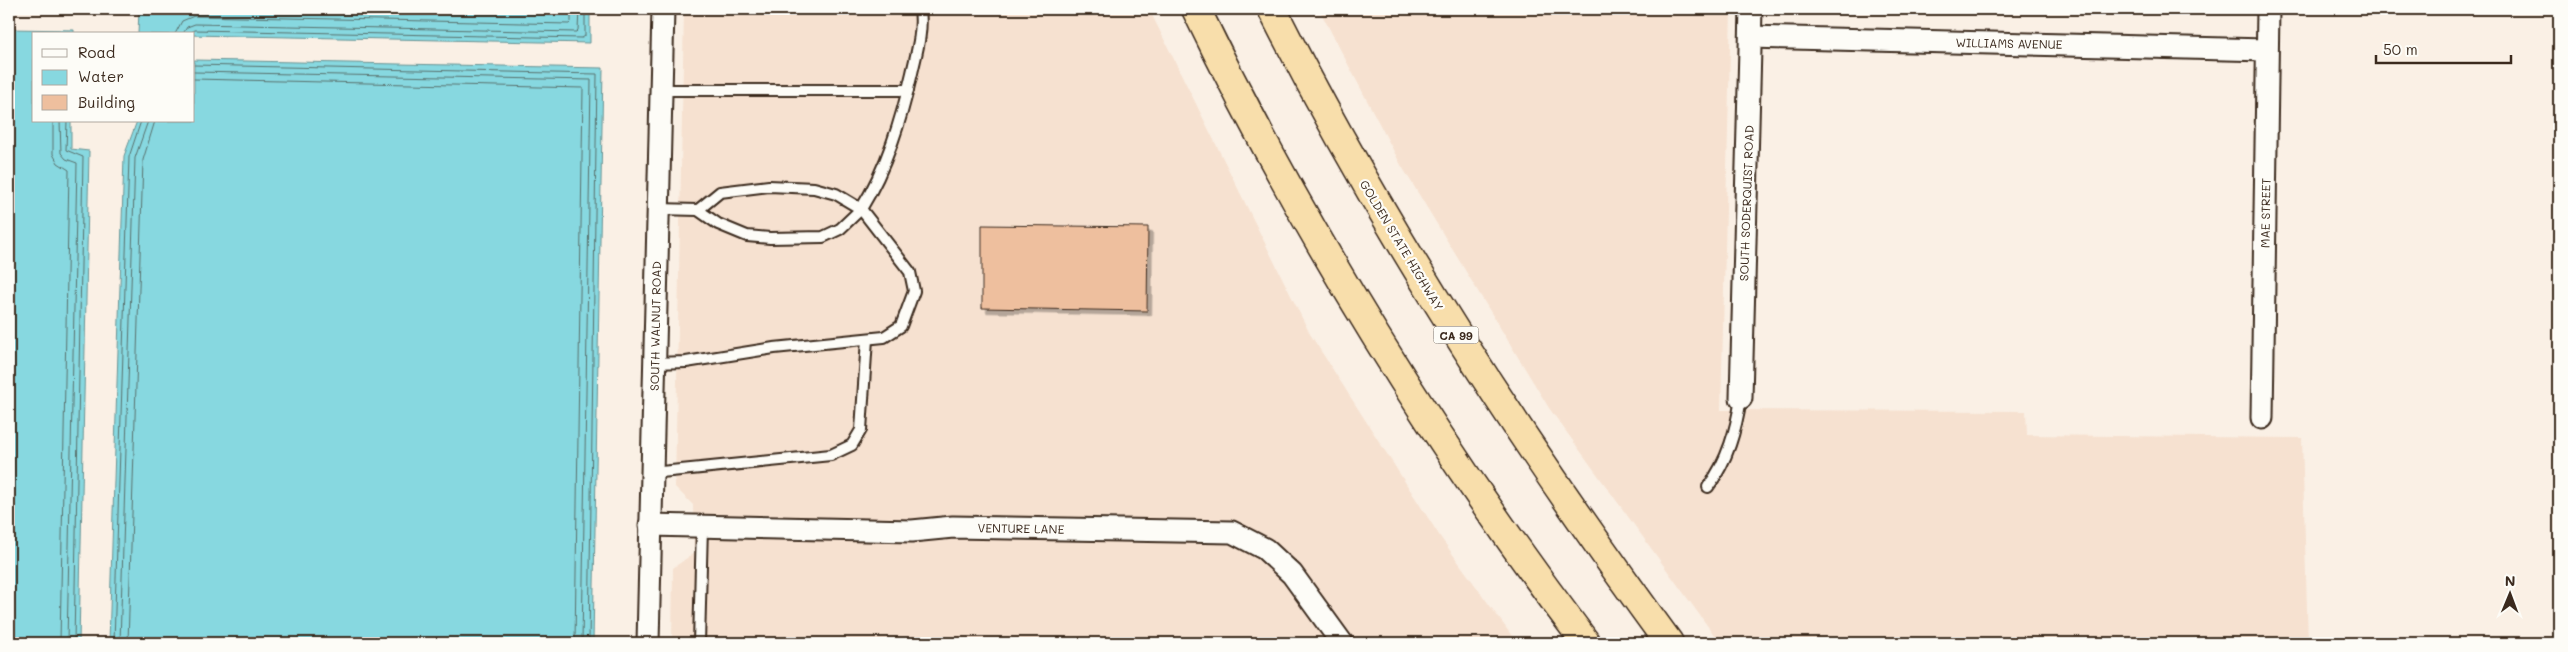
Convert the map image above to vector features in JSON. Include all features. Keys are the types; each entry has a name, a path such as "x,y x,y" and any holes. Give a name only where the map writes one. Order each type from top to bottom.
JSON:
{"highway":[{"path":"1196,9 1279,167 1353,296 1442,437 1514,545 1586,643"},
{"name":"GOLDEN STATE HIGHWAY","path":"1272,9 1371,194 1446,318 1608,560 1669,643"}],"street":[{"name":"SOUTH WALNUT ROAD","path":"648,643 664,9"},
{"name":"SOUTH SODERQUIST ROAD","path":"1741,398 1752,9"},
{"name":"MAE STREET","path":"2262,418 2268,9"},
{"name":"WILLIAMS AVENUE","path":"1751,37 2266,50"},
{"name":"VENTURE LANE","path":"650,525 912,531 953,527 1232,532 1265,549 1292,574 1328,633 1342,643"}],"lane":[{"path":"658,209 698,210 718,224 747,236 770,238 823,236 840,229 862,209 873,190 902,118 922,26 920,9"},
{"path":"662,90 908,90"},
{"path":"654,363 686,362 774,348 884,337 901,326 914,291 910,272 862,209 836,194 814,188 769,186 720,192 698,210"},
{"path":"651,473 831,455 852,445 861,430 867,339"},
{"path":"1708,487 1720,470 1736,429 1741,398"},
{"path":"700,643 702,526"}],"shaded area":[{"path":"684,9 1149,9 1310,334 1441,538 1517,643 672,643 673,568 694,553 693,505 675,487"},
{"path":"1319,9 1731,9 1721,410 2026,411 2027,435 2302,438 2308,643 1720,643 1549,408 1401,165"}],"water":[{"path":"139,9 590,9 590,43 195,35 195,32 138,32"},
{"path":"9,29 74,30 74,32 32,32 32,122 71,122 71,149 89,151 79,643 9,643"},
{"path":"195,60 603,68 593,643 109,643 124,156 137,122 195,122"}],"building":[{"path":"982,225 1148,227 1147,311 982,308"}]}
